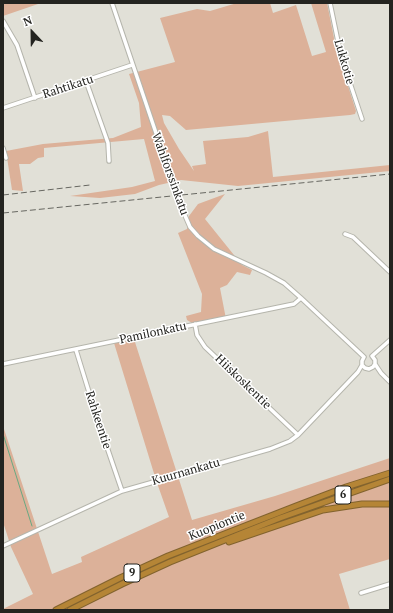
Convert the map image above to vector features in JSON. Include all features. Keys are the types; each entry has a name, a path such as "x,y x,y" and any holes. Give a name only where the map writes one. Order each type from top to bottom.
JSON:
{"highway":[{"name":"Kuopiontie","path":"56,610 168,556 390,471"},
{"name":"Kuopiontie","path":"70,610 170,562 297,512 390,479"},
{"path":"216,544 232,541 323,510 362,504 390,504"}],"street":[{"name":"Wahlforssinkatu","path":"112,3 180,204 190,226 198,236 214,249 275,278 287,286 364,357"},
{"name":"Lukkotie","path":"330,3 341,56 362,119"},
{"path":"3,21 17,45 35,98"},
{"name":"Rahtikatu","path":"3,108 132,65"},
{"path":"86,81 108,143 109,161"},
{"path":"3,148 6,158"},
{"path":"345,234 353,237 390,272"},
{"name":"Pamilonkatu","path":"3,364 294,304 301,298"},
{"name":"Hiiskoskentie","path":"195,324 198,335 205,347 298,435"},
{"path":"381,373 362,364 362,361 364,357 368,355 372,356 390,340"},
{"name":"Rahkeentie","path":"76,350 122,491"},
{"path":"372,356 381,373 390,382"},
{"name":"Kuurnankatu","path":"3,546 122,491 270,449 290,441 298,435 358,372 362,364"},
{"path":"369,368 375,364"},
{"name":"Kuurnankatu","path":"352,378 369,368"},
{"path":"361,593 390,584"}],"shaded area":[{"path":"3,3 41,3 3,16"},
{"path":"237,3 270,3 273,13 296,5 312,56 326,52 311,3 327,3 336,48 356,111 355,114 350,115 186,130 170,116 162,115 164,123 194,171 192,166 206,164 203,141 248,137 268,131 273,177 390,165 390,171 238,186 181,180 159,185 135,194 100,198 70,196 132,187 155,181 144,139 44,148 44,157 38,158 30,164 19,164 23,191 12,190 6,151 43,144 113,138 141,127 139,103 129,74 175,62 160,18 197,9 210,11"},
{"path":"225,194 205,219 242,265 252,270 250,275 237,272 227,285 220,288 226,319 197,326 187,320 186,316 201,312 202,294 178,233 187,229 189,216 198,204"},
{"path":"134,339 192,520 275,496 390,458 390,559 339,574 350,610 3,610 33,594 11,547 3,522 3,426 52,574 82,562 81,557 169,517 156,480 114,343"}],"waterway":[{"path":"3,434 32,526"}],"railway":[{"path":"3,213 390,174"},
{"path":"3,195 90,185"}]}
